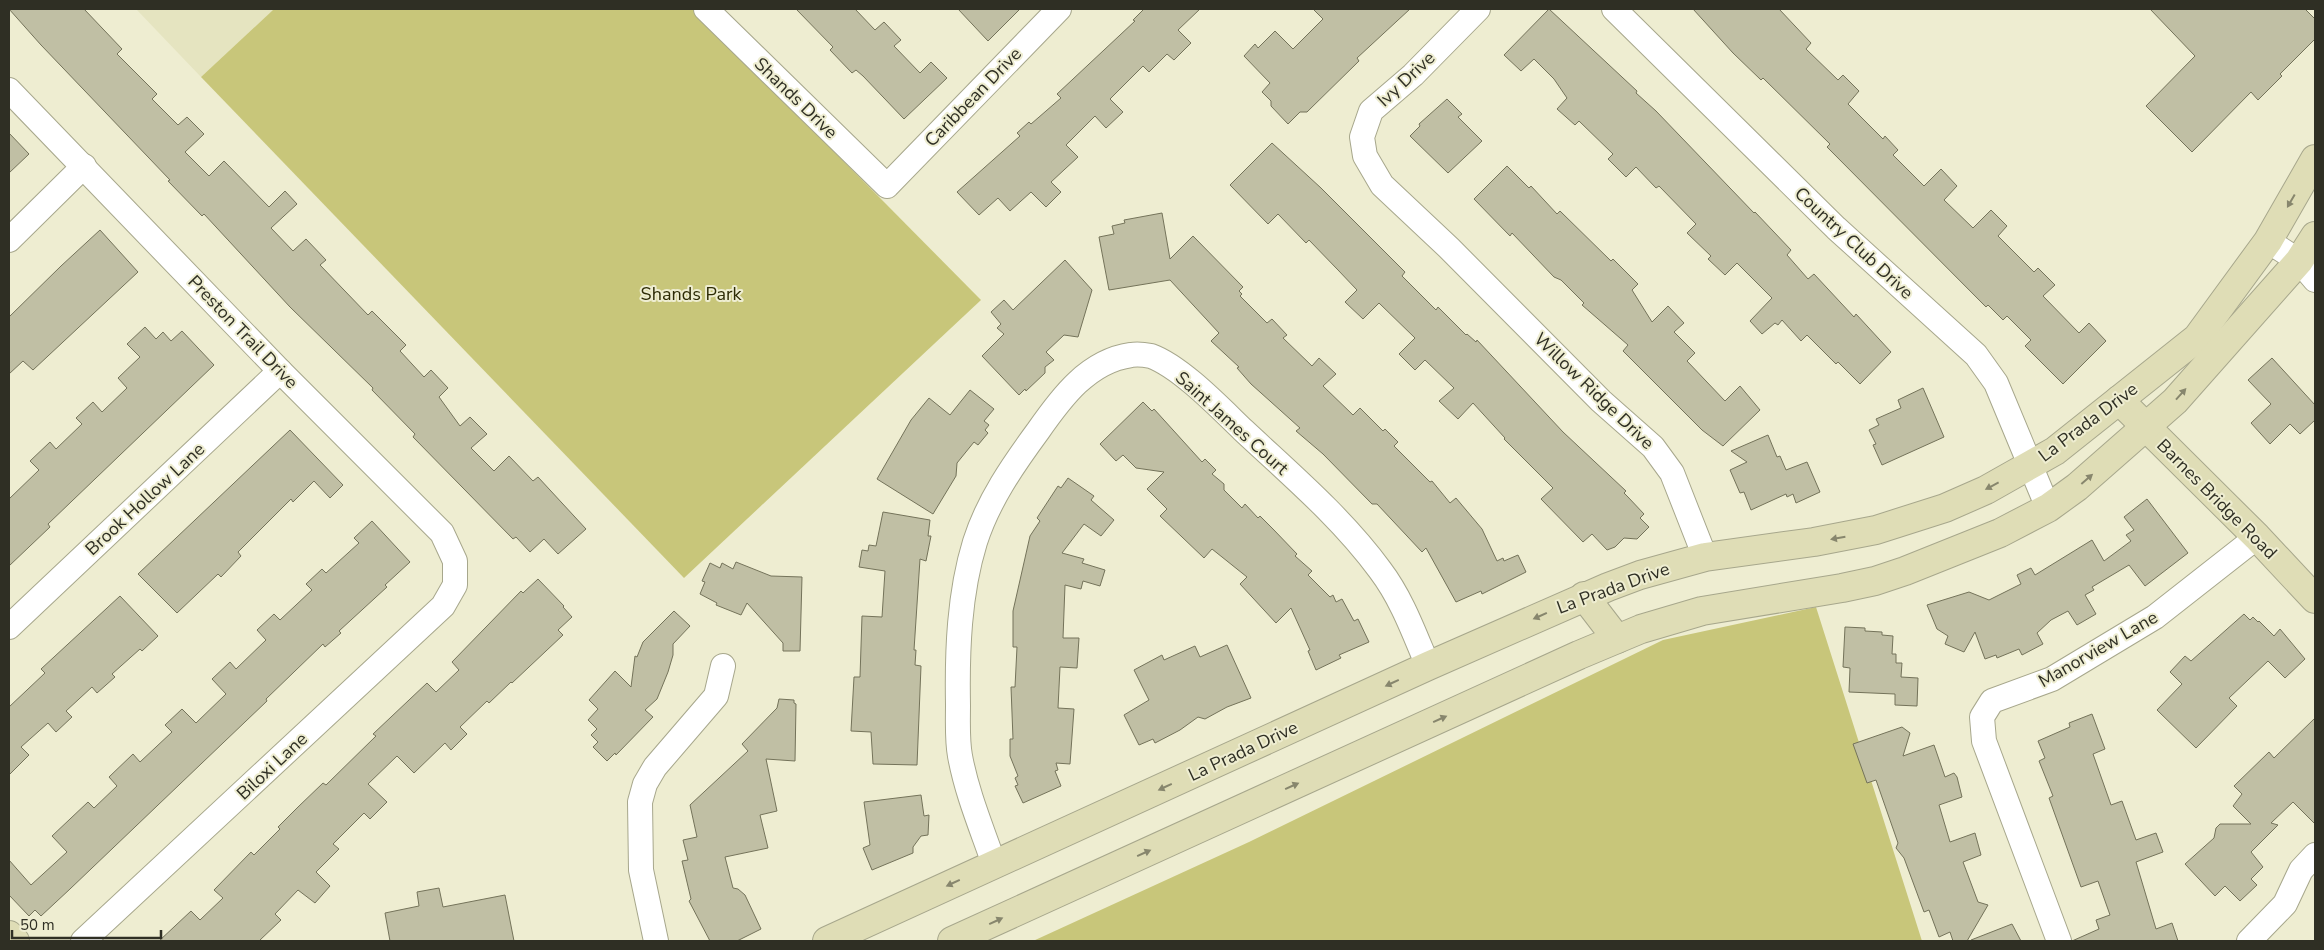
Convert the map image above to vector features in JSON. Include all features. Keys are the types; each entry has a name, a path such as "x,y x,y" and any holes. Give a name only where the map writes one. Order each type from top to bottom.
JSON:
{"main road":[{"name":"La Prada Drive","path":"827,941 1584,596 1640,575 1705,557 1814,542 1876,530 1944,508 1986,490 2055,451 2197,338 2268,241 2315,159"},
{"path":"952,941 1641,629 1702,611 1876,581 2000,533 2048,508 2077,487 2175,401 2307,271 2315,236"},
{"name":"Barnes Bridge Road","path":"2118,400 2257,537 2315,598"},
{"path":"1584,596 1617,639"},
{"path":"9,935 15,941"}],"street":[{"name":"Shands Drive","path":"706,9 887,186"},
{"name":"Caribbean Drive","path":"887,186 1058,9"},
{"name":"Ivy Drive","path":"1449,248 1382,185 1365,156 1362,136 1371,111 1413,75 1478,9"},
{"name":"Country Club Drive","path":"1614,9 1836,228 1976,355 1996,383 2048,508"},
{"name":"Preston Trail Drive","path":"9,90 280,372 442,533 455,561 455,585"},
{"path":"9,240 84,166"},
{"path":"2268,241 2307,271"},
{"name":"Willow Ridge Drive","path":"1449,248 1601,401 1653,447 1672,473 1705,557"},
{"name":"Saint James Court","path":"994,864 968,791 960,755 957,663 967,576 975,542 1005,477 1061,399 1092,370 1112,360 1132,355 1150,356 1173,369 1205,394 1310,492 1364,548 1382,572 1397,596 1428,666"},
{"name":"Brook Hollow Lane","path":"9,627 280,372"},
{"name":"Manorview Lane","path":"2059,941 1984,741 1982,717 1992,701 2052,679 2155,617 2257,537"},
{"name":"Biloxi Lane","path":"83,941 443,606 455,585"},
{"path":"656,941 641,870 640,802 645,784 655,767 716,696 723,666"},
{"path":"2249,941 2285,904 2301,870 2315,855"}],"shaded area":[{"path":"136,9 274,9 201,77"}],"green space":[{"name":"Shands Park","path":"274,9 693,9 981,300 684,578 201,77"},
{"path":"1816,607 1922,941 1033,941 1249,842 1663,640"}],"building":[{"path":"9,9 84,9 122,49 117,54 157,94 152,99 178,125 187,117 204,134 185,152 209,176 224,161 269,207 285,191 297,204 271,228 293,251 306,239 326,260 320,265 368,315 372,311 406,345 400,351 424,377 431,370 448,388 439,397 460,426 470,417 487,434 471,448 494,471 509,456 533,481 538,477 586,529 558,554 544,539 530,552 516,537 513,539 413,437 415,434 372,390 373,388 290,307 204,214 202,216 168,181 170,180"},
{"path":"796,9 855,9 875,30 884,22 901,40 894,46 920,73 931,62 947,78 904,119 863,76 856,70 852,73 830,50 833,47"},
{"path":"958,9 1020,9 988,41"},
{"path":"1144,9 1200,9 1178,30 1191,43 1174,60 1167,54 1149,72 1143,66 1110,99 1123,112 1106,128 1095,116 1066,145 1078,157 1051,182 1061,192 1046,207 1031,192 1010,211 998,198 979,215 957,192 1020,136 1017,133 1029,122 1031,124 1061,98 1057,94 1135,21 1133,20"},
{"path":"1313,9 1410,9 1357,58 1359,61 1307,112 1300,112 1288,124 1271,106 1271,101 1262,92 1270,83 1244,56 1255,44 1258,48 1275,31 1293,49 1323,19"},
{"path":"1549,9 1637,91 1636,93 1755,212 1791,250 1787,255 1808,279 1814,274 1854,317 1856,314 1891,352 1860,384 1838,362 1836,364 1807,335 1801,341 1782,320 1778,325 1775,323 1762,334 1750,321 1772,298 1737,263 1725,275 1708,259 1711,256 1687,233 1696,224 1659,186 1656,188 1636,167 1626,177 1608,159 1613,154 1579,121 1575,125 1557,109 1567,98 1554,79 1534,59 1521,71 1504,55"},
{"path":"1693,9 1779,9 1811,43 1806,49 1838,80 1843,75 1859,91 1848,104 1883,139 1885,136 1898,150 1893,155 1924,186 1941,169 1957,186 1944,200 1973,228 1991,210 2007,226 1998,236 2034,272 2038,268 2055,285 2043,296 2079,333 2089,323 2106,341 2063,384 2025,346 2031,340 2007,316 2003,320 1988,305 1986,307 1827,147 1830,144 1763,78 1761,80 1733,53"},
{"path":"2150,9 2305,9 2315,19 2315,39 2280,74 2282,76 2258,100 2251,92 2192,152 2146,106 2195,56"},
{"path":"1447,99 1462,114 1458,117 1482,141 1448,173 1410,136 1420,126 1419,124"},
{"path":"9,133 29,154 9,173"},
{"path":"1272,143 1321,188 1405,272 1402,276 1436,310 1438,307 1466,335 1476,342 1477,340 1563,432 1626,491 1624,493 1644,514 1640,518 1649,527 1637,539 1624,538 1615,547 1607,550 1592,534 1583,542 1541,499 1553,488 1504,439 1473,403 1458,419 1439,401 1454,388 1425,360 1415,370 1399,354 1415,338 1379,303 1363,319 1345,302 1357,290 1309,240 1306,243 1278,214 1268,224 1230,185"},
{"path":"1507,166 1529,188 1531,186 1557,214 1560,211 1611,261 1613,259 1638,284 1632,290 1652,322 1668,306 1684,323 1674,332 1695,353 1687,361 1725,401 1740,386 1760,410 1723,446 1702,430 1623,351 1628,345 1582,305 1584,303 1561,280 1554,277 1512,233 1510,236 1474,199"},
{"path":"1162,213 1170,259 1193,236 1243,287 1239,291 1242,294 1240,296 1267,323 1272,319 1287,335 1283,338 1312,366 1319,358 1336,374 1323,386 1353,415 1360,408 1383,431 1385,429 1398,442 1394,446 1430,482 1432,481 1450,503 1456,498 1482,529 1497,561 1503,558 1504,561 1518,555 1526,572 1482,594 1481,591 1456,602 1426,548 1422,552 1377,504 1372,504 1323,454 1296,431 1300,428 1251,384 1237,368 1239,367 1211,341 1219,333 1170,280 1109,290 1099,237 1114,234 1112,226 1125,223 1124,220"},
{"path":"100,230 138,272 33,370 23,361 9,374 9,317"},
{"path":"1065,260 1092,290 1078,337 1064,335 1046,352 1054,360 1045,367 1045,373 1019,395 982,356 1004,334 997,328 1001,324 991,312 1004,300 1013,310"},
{"path":"145,327 156,339 163,332 171,341 182,331 214,365 48,524 50,527 9,566 9,499 39,470 30,461 50,442 56,449 82,424 76,418 93,402 102,412 127,388 118,378 140,357 127,344"},
{"path":"2272,358 2315,405 2315,420 2300,434 2290,424 2270,444 2251,423 2271,404 2248,380"},
{"path":"1923,388 1944,437 1882,465 1873,445 1876,444 1869,430 1879,425 1876,419 1901,408 1898,400"},
{"path":"970,390 994,409 984,421 989,425 985,430 988,433 978,445 974,442 957,463 956,476 933,514 877,479 911,420 929,398 950,415"},
{"path":"1143,402 1152,411 1154,409 1202,462 1205,459 1216,470 1212,474 1224,484 1224,490 1242,508 1245,504 1258,518 1260,516 1297,554 1295,556 1312,571 1308,575 1330,597 1333,595 1336,602 1342,599 1354,621 1358,619 1369,642 1339,655 1341,658 1316,670 1308,651 1310,650 1291,608 1276,623 1240,584 1247,577 1212,549 1204,558 1160,516 1167,509 1147,489 1164,472 1136,468 1123,455 1116,461 1100,444"},
{"path":"290,430 343,485 330,498 314,481 293,502 291,499 238,552 241,556 221,577 218,574 177,613 138,574"},
{"path":"1768,435 1777,457 1780,456 1786,470 1807,462 1820,492 1796,503 1793,494 1787,497 1786,494 1751,510 1744,492 1740,493 1730,470 1747,462 1731,451"},
{"path":"1068,478 1094,496 1091,500 1114,520 1101,536 1084,524 1062,553 1084,559 1082,563 1105,570 1100,586 1083,581 1081,589 1065,585 1063,638 1079,638 1077,668 1060,667 1058,708 1074,709 1070,764 1056,763 1058,770 1055,771 1061,786 1023,803 1015,786 1018,785 1015,778 1018,776 1010,756 1010,739 1013,739 1011,687 1015,687 1017,647 1013,647 1013,611 1030,536 1040,521 1037,518 1058,486 1061,488"},
{"path":"2147,499 2188,553 2145,586 2129,565 2092,587 2094,590 2085,595 2096,614 2077,625 2068,611 2051,620 2037,633 2043,644 2022,655 2019,649 1997,658 1996,655 1985,659 1975,632 1964,652 1945,644 1948,636 1937,629 1927,605 1969,592 1989,600 2021,584 2017,575 2031,568 2035,575 2092,540 2104,561 2131,541 2126,535 2134,530 2124,517"},
{"path":"883,512 930,520 928,536 931,536 926,561 920,559 914,650 916,650 915,665 921,666 917,765 873,764 871,732 851,731 854,677 860,677 862,616 882,617 885,571 859,567 862,550 868,551 869,545 876,546"},
{"path":"372,521 410,562 385,585 387,587 339,631 341,633 325,647 323,644 266,699 267,701 41,916 35,910 29,916 9,895 9,860 31,885 67,852 52,836 88,802 94,808 117,786 109,777 133,754 140,762 172,732 165,725 182,709 196,723 226,694 212,679 230,662 236,669 266,640 257,630 274,614 280,620 312,590 306,584 322,569 326,573 359,543 354,538"},
{"path":"736,562 771,576 802,577 800,651 783,651 783,643 747,603 741,615 716,605 717,603 700,594 705,582 702,581 710,563 720,568 722,563 733,569"},
{"path":"538,579 572,617 558,630 563,635 512,683 489,703 487,701 460,727 467,734 451,750 445,743 414,773 397,756 368,784 387,802 370,819 364,813 333,844 339,849 316,872 330,886 315,903 298,890 275,914 281,920 259,941 159,941 191,911 200,920 223,898 214,890 251,852 254,855 280,829 278,827 298,807 323,783 326,785 376,736 373,734 427,683 436,692 459,670 452,662 521,591 523,593"},
{"path":"120,596 158,636 112,674 115,677 97,693 92,687 66,711 72,717 56,732 48,723 21,747 29,755 9,775 9,707 45,673 41,669"},
{"path":"674,611 690,626 673,644 673,655 657,699 645,710 653,717 616,755 615,753 607,761 593,747 598,742 591,735 597,729 588,720 598,709 589,700 615,671 631,687 635,656 637,657 643,642"},
{"path":"2244,614 2250,620 2253,617 2259,621 2274,636 2280,629 2305,659 2285,678 2268,661 2229,698 2237,706 2196,748 2157,710 2182,684 2170,672 2185,656 2191,661"},
{"path":"1845,627 1865,628 1865,631 1882,632 1882,635 1893,636 1892,654 1896,654 1896,663 1902,663 1901,677 1918,678 1917,706 1895,705 1895,694 1849,692 1850,668 1843,667"},
{"path":"1227,645 1251,698 1227,707 1205,719 1198,717 1180,730 1155,743 1153,739 1139,745 1124,715 1149,700 1134,670 1162,655 1164,660 1195,646 1200,657"},
{"path":"779,699 794,700 796,704 795,761 766,759 777,811 760,815 768,848 725,857 733,888 738,889 745,895 761,929 737,941 710,941 689,901 691,899 682,861 688,860 683,840 697,837 690,805 748,751 742,744 777,708"},
{"path":"2092,714 2105,749 2093,754 2111,805 2122,801 2136,840 2156,833 2163,852 2136,862 2156,929 2172,923 2178,941 2072,941 2099,929 2096,920 2110,915 2098,881 2081,887 2049,798 2053,796 2039,761 2045,758 2038,741 2070,727 2069,723"},
{"path":"2315,718 2315,824 2293,802 2271,823 2278,825 2251,852 2263,867 2251,879 2257,885 2240,901 2225,886 2215,896 2185,864 2214,838 2216,828 2220,824 2251,824 2233,806 2242,794 2234,786 2269,752 2274,758"},
{"path":"1902,727 1910,733 1903,756 1934,745 1945,777 1954,773 1957,777 1962,797 1939,805 1950,842 1975,833 1981,855 1963,862 1978,902 1988,905 1967,941 1953,941 1950,932 1939,937 1929,910 1924,912 1904,858 1896,848 1898,843 1876,780 1867,783 1853,744"},
{"path":"921,795 924,816 929,815 928,835 921,836 913,847 913,853 872,870 863,848 870,845 864,802"},
{"path":"439,888 443,907 505,895 514,941 390,941 385,913 419,906 417,892"},
{"path":"2012,924 2021,941 1971,940"}]}
